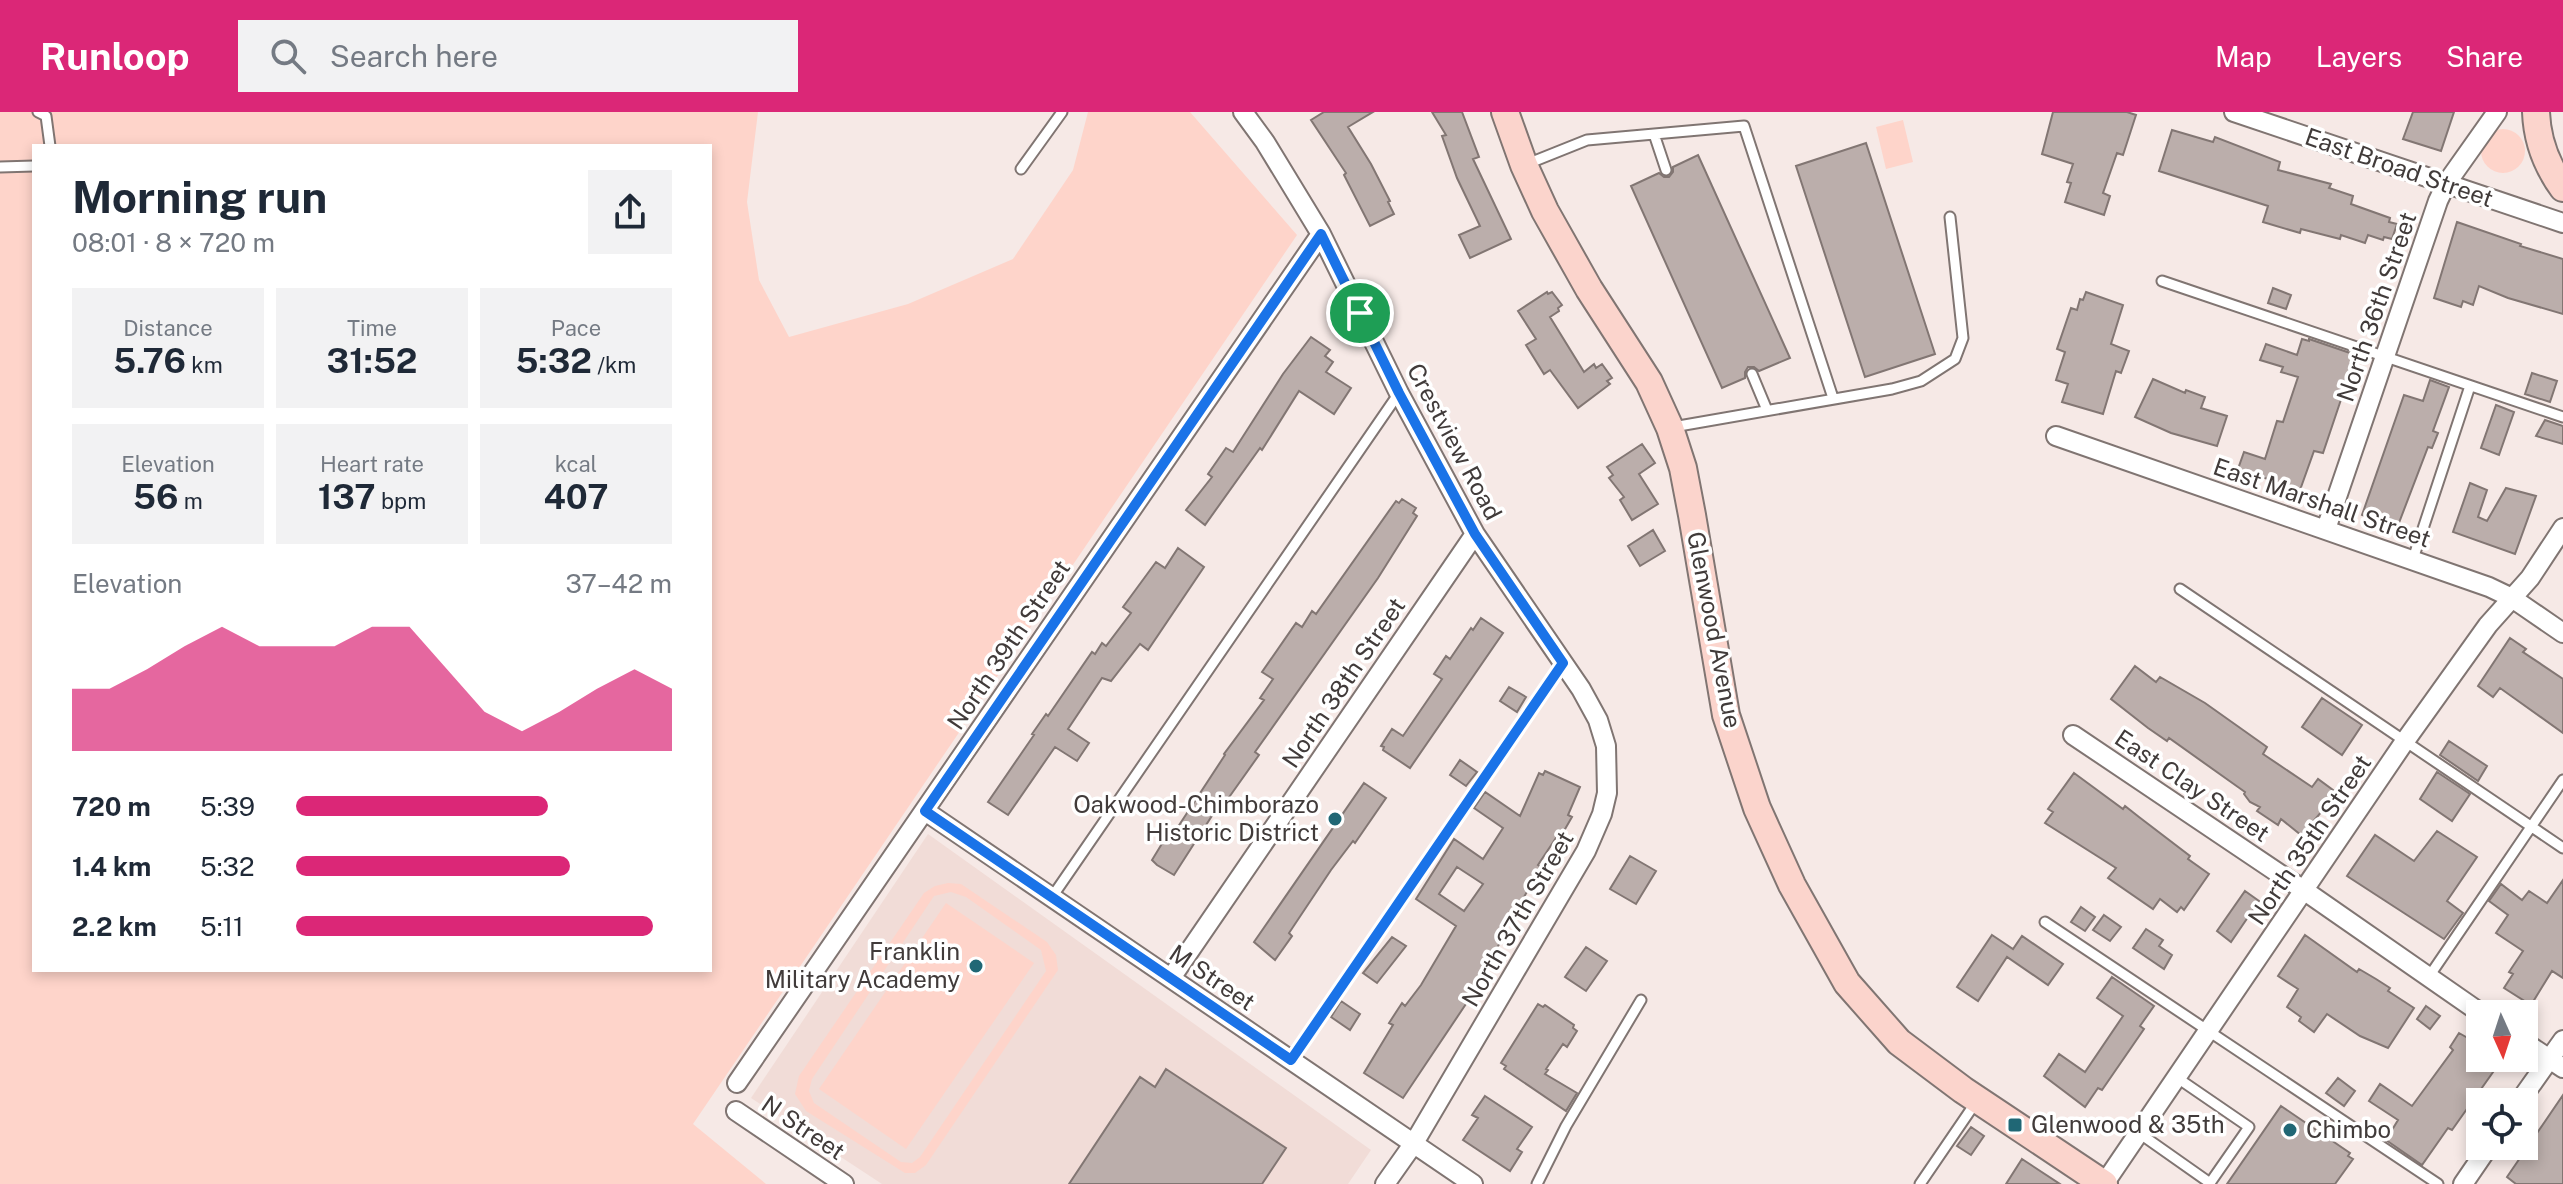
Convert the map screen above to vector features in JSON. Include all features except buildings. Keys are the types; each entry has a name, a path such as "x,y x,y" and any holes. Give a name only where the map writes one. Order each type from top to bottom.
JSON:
{"street":[{"name":"Crestview Road","path":"1243,112 1321,234 1399,393 1475,534 1563,663"},
{"name":"Glenwood Avenue","path":"1505,112 1545,211 1589,289 1649,382 1670,428 1683,468 1726,715 1763,821 1792,885 1847,983 1899,1042 1978,1100 2104,1184"},
{"name":"East Broad Street","path":"2234,112 2563,223"},
{"name":"North 36th Street","path":"2326,529 2446,184 2497,112"},
{"path":"2536,112 2536,126 2544,154 2563,188"},
{"name":"North 39th Street","path":"737,1083 1321,234"},
{"name":"East Marshall Street","path":"2056,436 2489,587 2512,598 2563,633"},
{"name":"North 35th Street","path":"2104,1184 2405,741 2488,625 2530,578 2563,528"},
{"name":"North 38th Street","path":"1171,978 1475,534"},
{"name":"North 37th Street","path":"1385,1184 1414,1143 1586,851 1602,814 1608,781 1606,746 1591,705 1563,663"},
{"name":"East Clay Street","path":"2073,735 2466,1003"},
{"name":"M Street","path":"925,811 1473,1184"},
{"path":"2532,1088 2556,1063 2563,1040"},
{"path":"2538,1051 2556,1063"},
{"name":"N Street","path":"736,1111 844,1184"},
{"path":"2463,1184 2479,1160"}],"lane":[{"path":"38,112 46,116 50,144"},
{"path":"1021,169 1062,112"},
{"path":"1524,165 1587,140 1744,126 1833,398"},
{"path":"1654,134 1666,170"},
{"path":"0,167 32,166"},
{"path":"1670,428 1892,389 1921,381 1955,359 1963,338 1950,217"},
{"path":"2162,281 2563,417"},
{"path":"1752,374 1767,410"},
{"path":"2413,559 2470,386"},
{"path":"1052,897 1399,393"},
{"path":"2180,589 2563,848"},
{"path":"1291,1060 1563,663"},
{"path":"2428,978 2563,780"},
{"path":"2045,922 2438,1184"},
{"path":"1537,1184 1566,1126 1641,1000"},
{"path":"2139,1133 2210,1183 2249,1127 2176,1077"},
{"path":"1920,1184 1978,1100"}],"shaded area":[{"path":"0,112 758,112 747,202 759,280 789,337 908,304 1013,259 1073,170 1088,112 1190,112 1297,235 693,1124 766,1184 0,1184"},
{"path":"1903,120 1913,162 1886,169 1876,127"},
{"path":"2503,129 2518,136 2525,151 2518,166 2503,173 2488,166 2481,151 2488,136"},
{"name":"Franklin Military Academy","path":"928,834 1371,1150 1348,1184 882,1184 751,1098"},
{"path":"961,884 1047,942 1056,955 1058,970 926,1165 915,1173 905,1173 806,1111 795,1094 799,1076 924,893 935,886","holes":["951,892 966,897 1041,950 1046,971 920,1157 912,1163 901,1162 814,1103 809,1091 812,1079 934,896"]},
{"path":"946,903 1034,963 906,1149 819,1089"}],"place":[{"name":"Oakwood-Chimborazo Historic District","path":"1335,819"},
{"name":"Franklin Military Academy","path":"976,966"},
{"name":"Glenwood & 35th","path":"2015,1125"},
{"name":"Chimbo","path":"2290,1130"}],"route":[{"path":"1321,234 1360,313 1475,534 1563,663 1291,1060 925,811 1321,234"}]}
